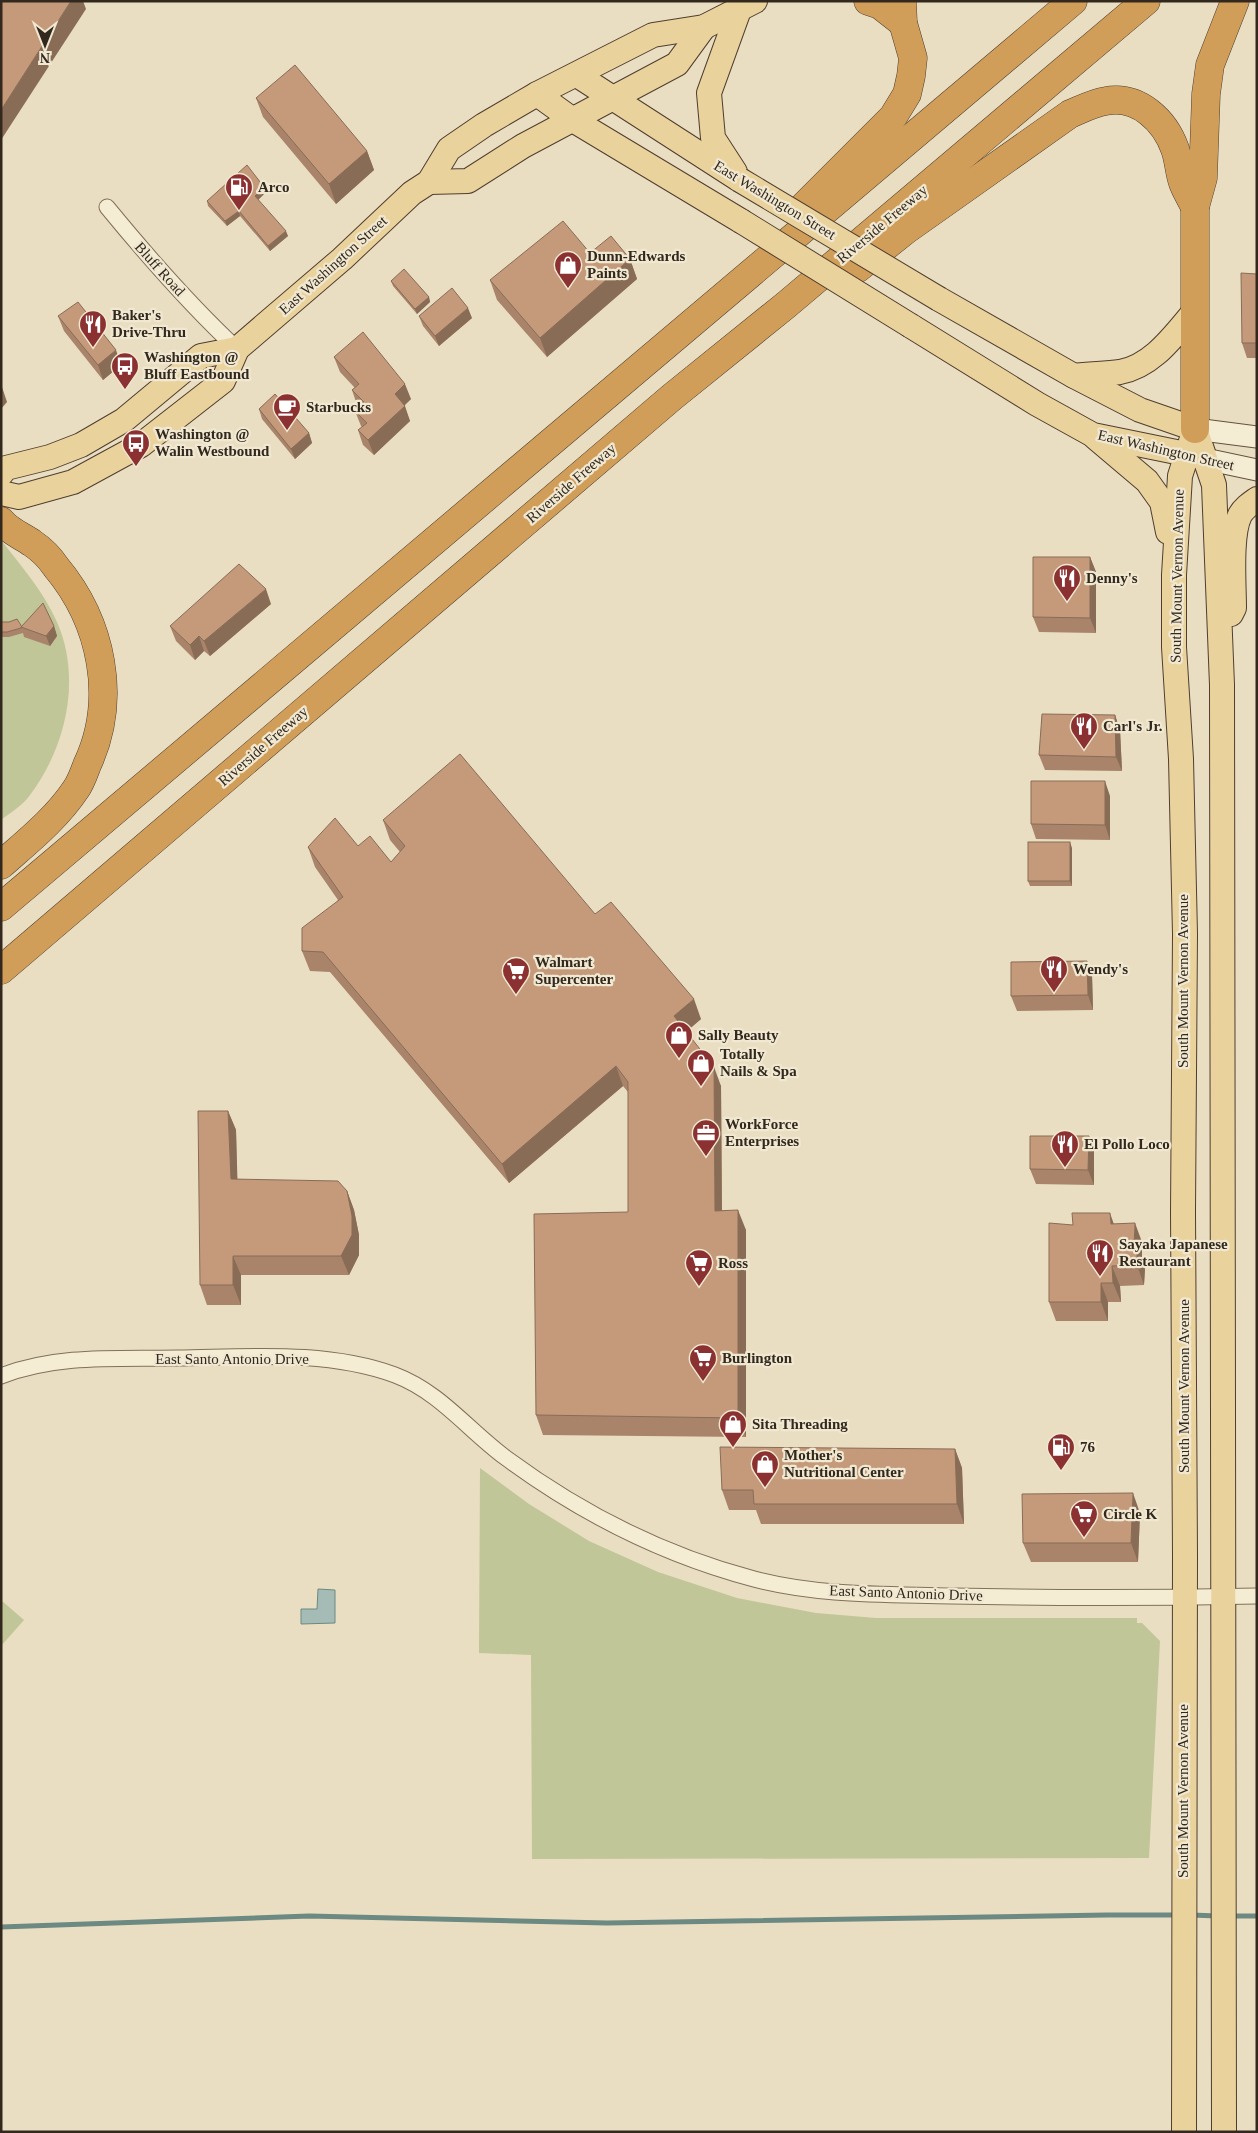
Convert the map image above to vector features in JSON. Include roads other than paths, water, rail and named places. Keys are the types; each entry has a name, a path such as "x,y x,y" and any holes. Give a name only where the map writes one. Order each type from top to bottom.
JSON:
{"highway":[{"path":"676,335 902,105 912,76 913,58 902,12 868,1"},
{"path":"1,906 1073,1"},
{"name":"Riverside Freeway","path":"1,970 672,398 786,305 1146,1"},
{"path":"1195,429 1195,207 1203,178 1206,94 1210,65 1235,1"},
{"path":"672,398 759,349 906,230 1070,114 1092,104 1108,100 1125,101 1146,109 1158,120 1167,132 1176,150 1183,183 1195,207"},
{"path":"1,521 6,527 39,549 56,566 80,599 95,633 102,670 103,709 96,747 77,788 49,822 1,865"}],"main road":[{"path":"577,75 653,35 704,27 747,6"},
{"path":"740,180 713,138 709,94 747,6"},
{"path":"429,182 468,181 523,146 677,64 704,27"},
{"name":"East Washington Street","path":"1,493 19,497 73,482 141,445 223,381 238,348 342,259 412,194 429,182 449,149 484,125 537,94 577,75 740,180 939,299 1074,376 1140,410 1195,429 1257,437"},
{"name":"East Washington Street","path":"537,94 573,120 672,178 1037,404 1093,435 1257,470"},
{"path":"1074,376 1121,372 1137,366 1153,356 1165,345 1194,312"},
{"name":"East Washington Street","path":"1,474 6,468 50,457 81,445 124,420 201,356 238,348"},
{"name":"South Mount Vernon Avenue","path":"1184,2132 1183,1212 1185,934 1181,759 1174,647 1174,575 1180,476 1196,457 1195,429"},
{"path":"1093,435 1147,481 1162,502 1167,523 1168,549 1174,575"},
{"path":"1196,457 1214,485 1222,685 1224,2132"},
{"path":"1219,641 1234,608 1235,531 1240,514 1257,499"}],"street":[{"name":"Bluff Road","path":"107,207 205,319 238,348"},
{"name":"East Santo Antonio Drive","path":"1,1376 20,1368 70,1360 292,1357 347,1362 397,1376 432,1395 453,1410 502,1456 554,1492 617,1529 683,1558 757,1580 809,1589 866,1595 1184,1598 1257,1596"}],"water":[{"path":"318,1589 335,1590 335,1623 301,1624 301,1609 317,1609"}],"waterway":[{"path":"1,1927 309,1916 607,1923 1178,1915"},
{"path":"1191,1915 1218,1916"},
{"path":"1229,1916 1257,1916"}],"place":[{"name":"Arco","path":"239,211"},
{"name":"Dunn-Edwards Paints","path":"568,289"},
{"name":"Baker's Drive-Thru","path":"93,348"},
{"name":"Washington @ Bluff Eastbound","path":"125,390"},
{"name":"Starbucks","path":"287,431"},
{"name":"Washington @ Walin Westbound","path":"136,467"},
{"name":"Denny's","path":"1067,602"},
{"name":"Carl's Jr.","path":"1084,750"},
{"name":"Wendy's","path":"1054,993"},
{"name":"Walmart Supercenter","path":"516,995"},
{"name":"Sally Beauty","path":"679,1059"},
{"name":"Totally Nails & Spa","path":"701,1087"},
{"name":"WorkForce Enterprises","path":"706,1157"},
{"name":"El Pollo Loco","path":"1065,1168"},
{"name":"Sayaka Japanese Restaurant","path":"1100,1277"},
{"name":"Ross","path":"699,1287"},
{"name":"Burlington","path":"703,1382"},
{"name":"Sita Threading","path":"733,1448"},
{"name":"76","path":"1061,1471"},
{"name":"Mother's Nutritional Center","path":"765,1488"},
{"name":"Circle K","path":"1084,1538"}]}
